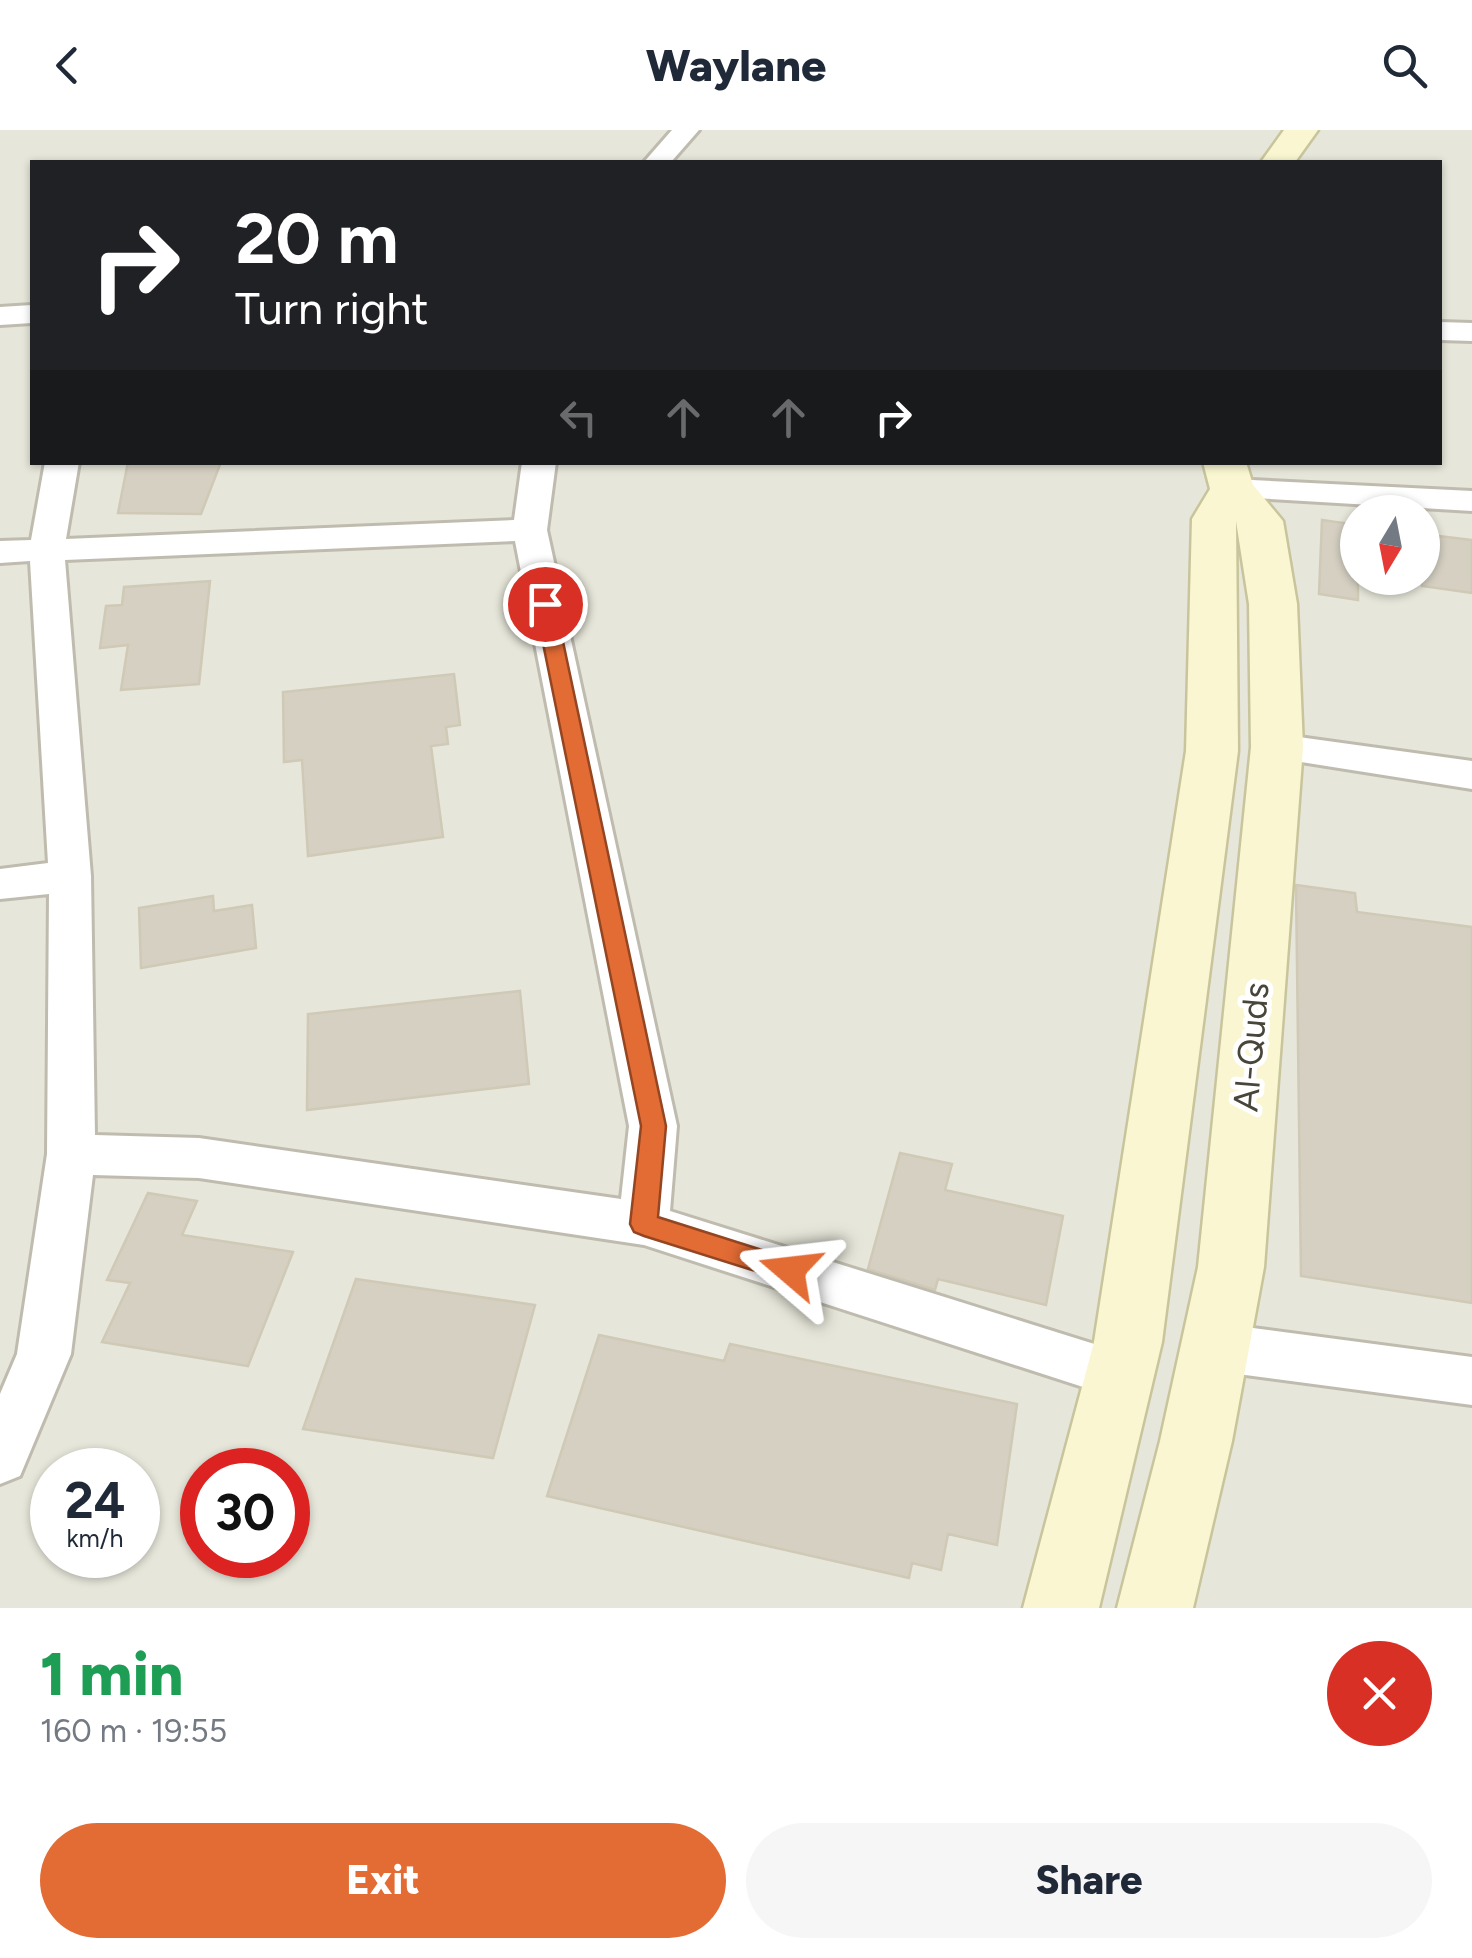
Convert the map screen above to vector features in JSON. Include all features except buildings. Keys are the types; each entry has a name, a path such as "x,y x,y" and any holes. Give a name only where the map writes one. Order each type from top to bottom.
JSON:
{"street":[{"path":"660,160 686,130"},
{"path":"1279,160 1301,130"},
{"path":"0,316 30,314"},
{"path":"1442,331 1472,332"},
{"path":"0,1458 44,1354 70,1154 70,876 47,550 61,465"},
{"path":"539,465 530,530 654,1126 644,1224"},
{"path":"1062,1608 1128,1342 1212,752 1214,519 1228,476 1472,501"},
{"name":"Al-Quds","path":"1155,1608 1231,1267 1277,748 1274,604 1261,521 1228,476"},
{"path":"0,552 530,530"},
{"path":"1277,748 1472,775"},
{"path":"0,884 70,876"},
{"path":"70,1154 199,1158 644,1224 1120,1375"},
{"path":"1215,1347 1472,1382"}],"shaded area":[{"path":"0,130 1472,130 1472,1608 0,1608"}],"route":[{"path":"545,604 654,1126 644,1224 790,1270"}]}
